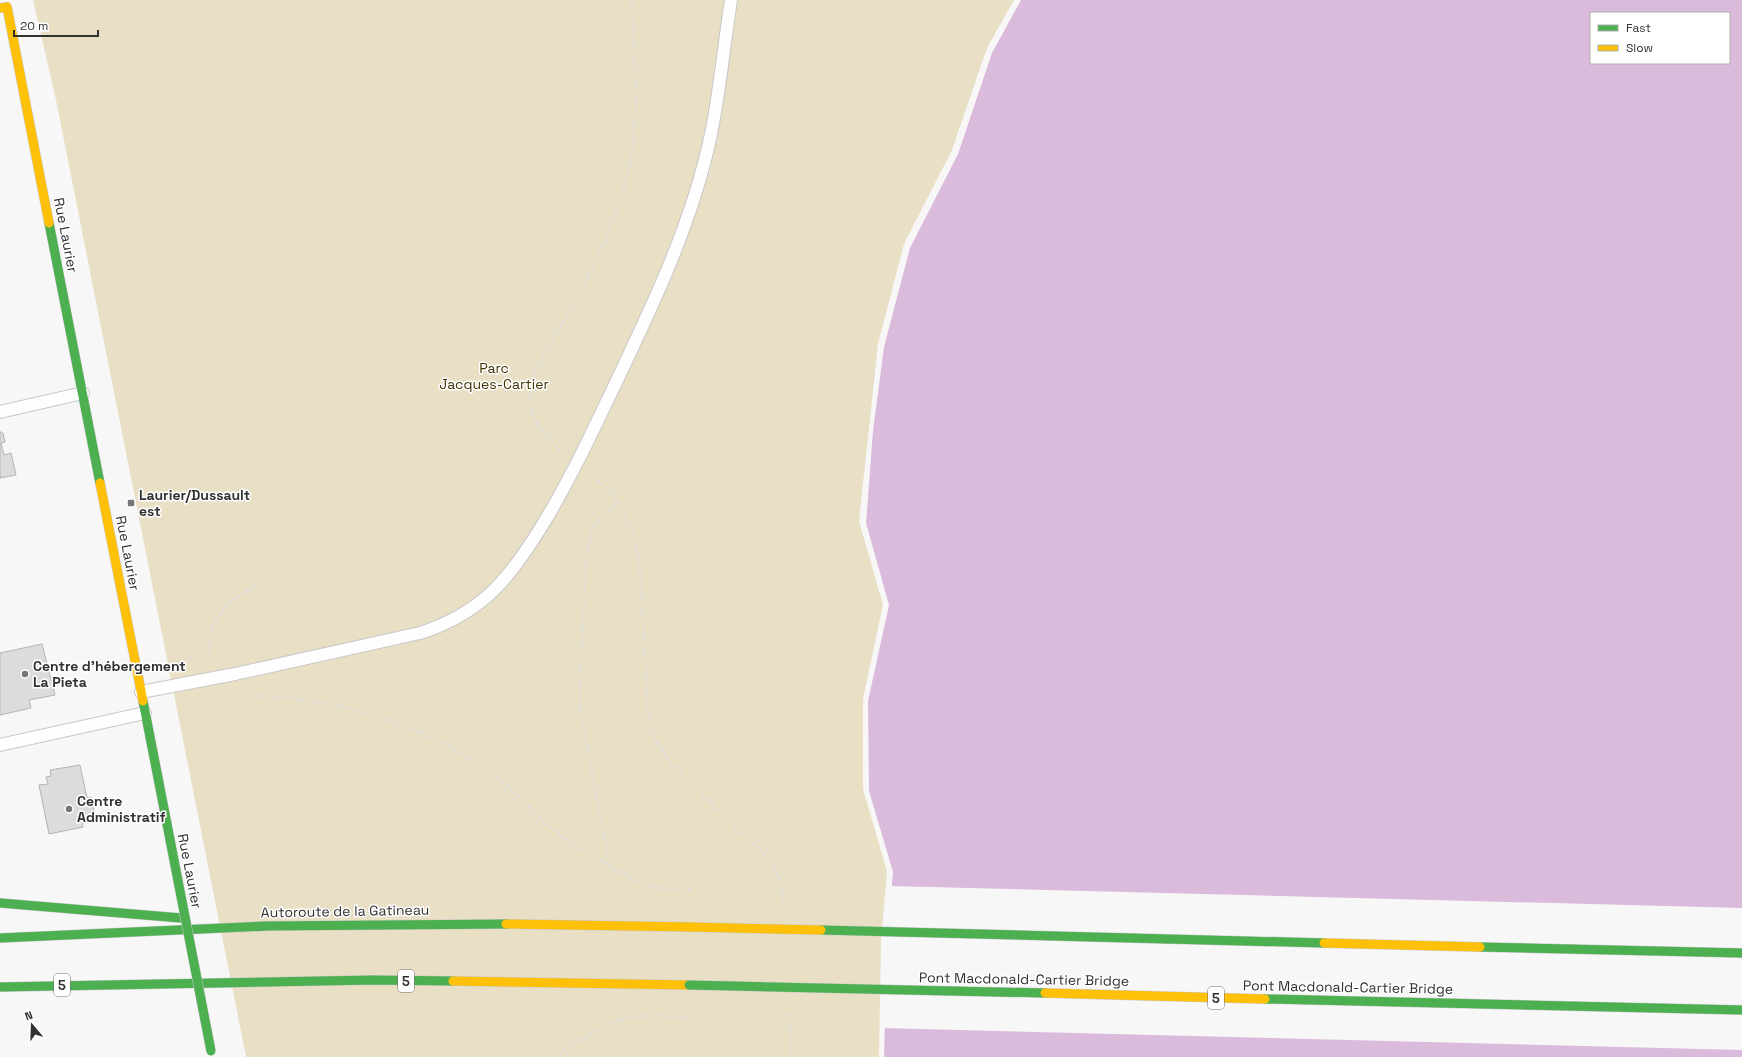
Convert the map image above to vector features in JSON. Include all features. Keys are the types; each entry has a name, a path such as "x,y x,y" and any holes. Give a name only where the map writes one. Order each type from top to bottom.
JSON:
{"main road":[{"name":"Rue Laurier","path":"4,7 83,393 212,1054"},
{"path":"0,903 268,926"},
{"name":"Autoroute de la Gatineau","path":"0,938 268,926 546,924 1742,953"},
{"name":"Pont Macdonald-Cartier Bridge","path":"0,987 365,980 690,985 1742,1010"}],"lane":[{"path":"141,692 235,674 420,633 446,623 471,608 494,590 503,580 536,535 577,464 636,338 680,238 711,135 731,0"},
{"path":"0,412 83,393"},
{"path":"0,745 145,713"}],"path":[{"path":"564,455 546,437 538,426 534,417 529,392 536,370 590,273 605,240 614,218 628,169 635,122 632,0"},
{"path":"590,474 610,492 631,527 639,560 648,712 655,739 671,764 767,856 775,867 780,880"},
{"path":"606,864 608,856 580,708 579,688 585,574 590,538 593,528 600,519 618,504"},
{"path":"188,659 209,657 209,641 220,614 228,603 258,584"},
{"path":"239,695 308,700 339,706 368,714 433,739 457,750 481,765 502,781 540,817 563,836 606,864 647,886 691,888"},
{"path":"556,1057 581,1040 632,1017 689,1017"}],"green space":[{"name":"Parc Jacques-Cartier","path":"33,0 1014,0 987,48 952,150 904,244 878,344 859,521 883,605 863,699 863,789 887,871 881,941 879,1057 246,1057 56,100"}],"shaded area":[{"path":"1021,0 1742,0 1742,1057 884,1057 887,941 893,872 869,791 868,701 889,605 866,523 873,431 884,347 910,248 958,154 992,53"}],"pier":[{"path":"890,886 1742,908 1742,1050 882,1028"}],"building":[{"path":"0,433 3,433 5,442 1,443 4,455 11,453 16,475 0,478"},
{"name":"Centre d'hébergement La Pieta","path":"42,644 55,695 29,700 31,708 0,715 0,653"},
{"name":"Centre Administratif","path":"80,765 87,798 91,797 96,820 82,823 83,827 49,834 39,785 48,784 46,777 51,776 50,770"}],"traffic: fast":[{"path":"49,223 100,483"},
{"path":"143,701 167,824"},
{"path":"167,824 211,1051"},
{"path":"0,903 181,918"},
{"path":"0,938 268,926 506,924"},
{"path":"821,930 1324,943"},
{"path":"1480,947 1742,953"},
{"path":"0,987 373,980 453,981"},
{"path":"689,985 1045,993"},
{"path":"1265,999 1742,1010"}],"traffic: slow":[{"path":"0,8 7,7 49,223"},
{"path":"100,483 143,701"},
{"path":"506,924 691,927"},
{"path":"691,927 821,930"},
{"path":"1324,943 1480,947"},
{"path":"453,981 689,985"},
{"path":"1045,993 1265,999"}],"place":[{"name":"Laurier/Dussault est","path":"131,503"},
{"name":"Centre d'hébergement La Pieta","path":"25,674"},
{"name":"Centre Administratif","path":"69,809"}]}
